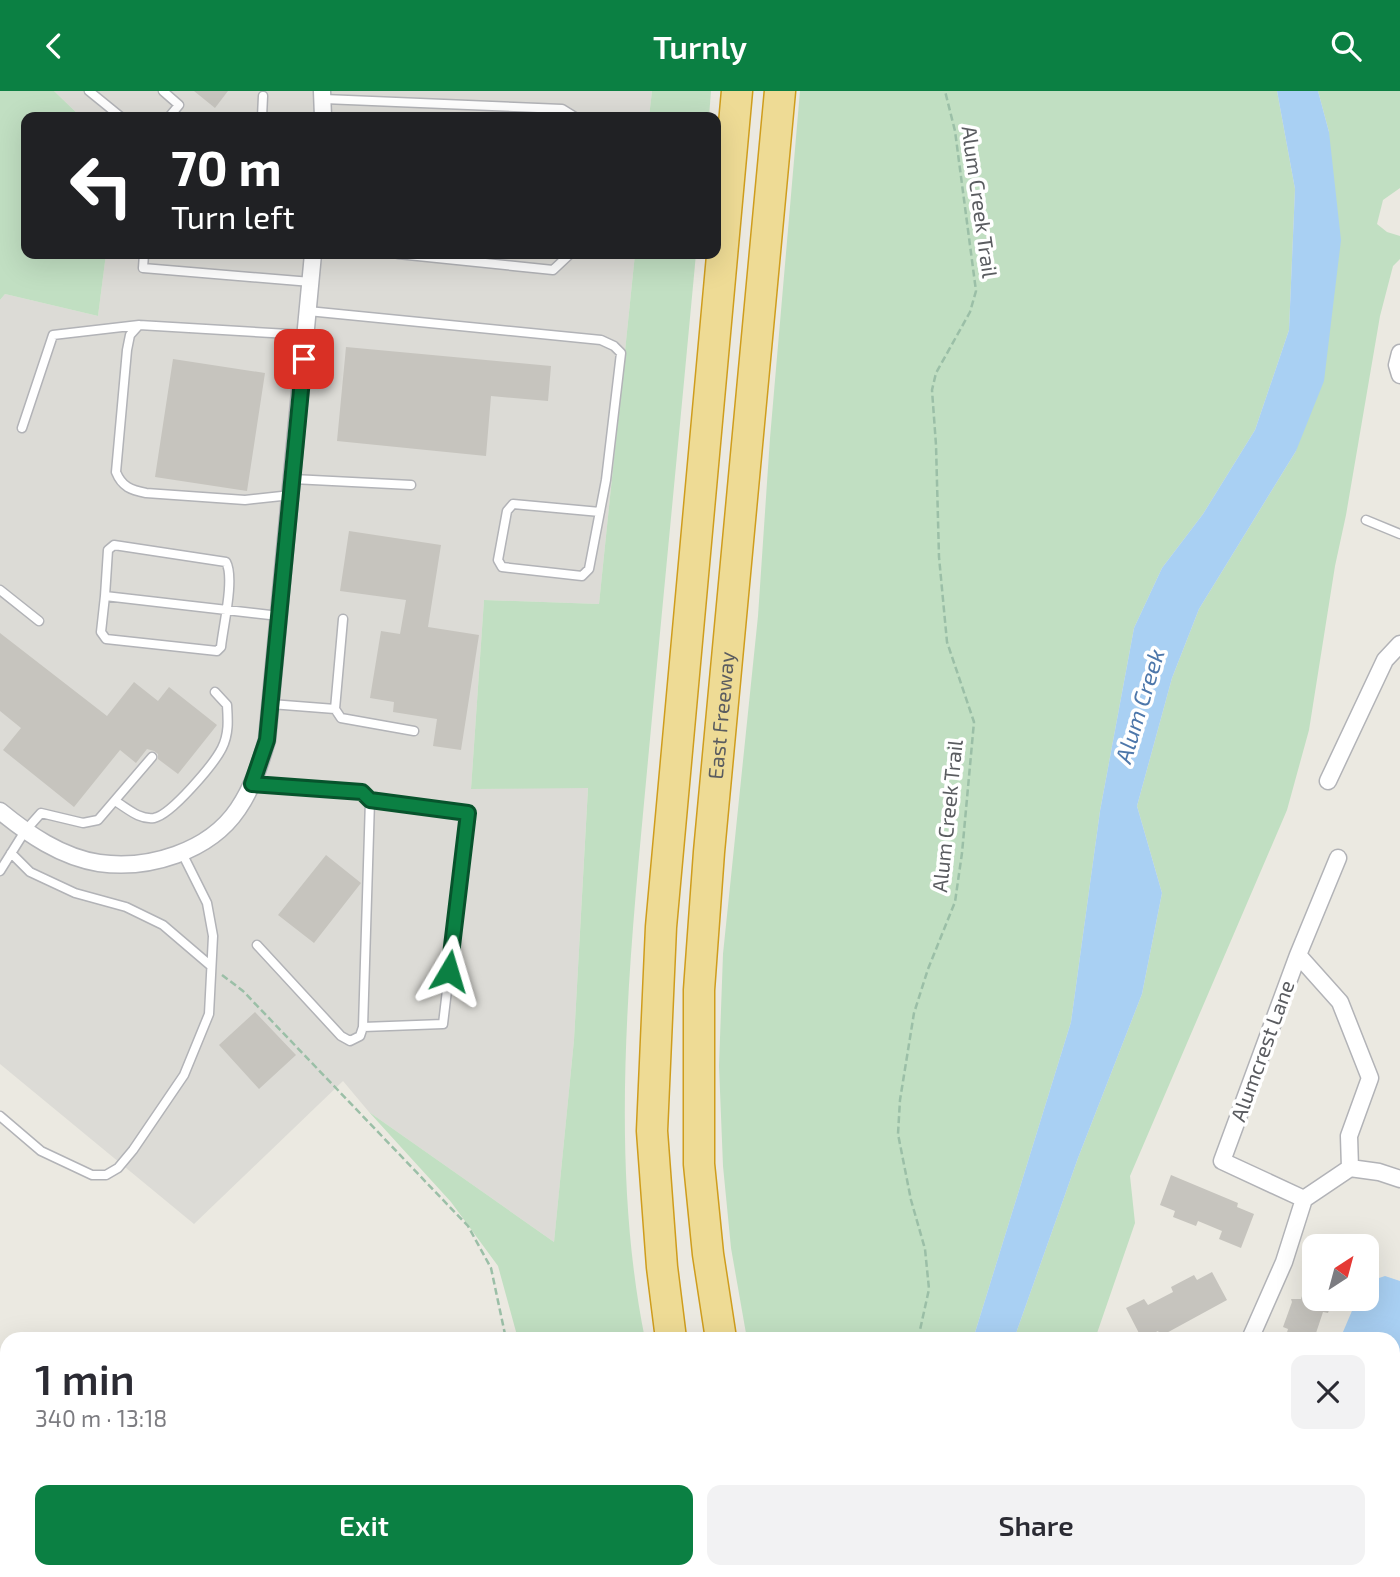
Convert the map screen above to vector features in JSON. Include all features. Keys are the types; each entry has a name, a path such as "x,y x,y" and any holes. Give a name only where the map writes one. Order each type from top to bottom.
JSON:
{"highway":[{"name":"East Freeway","path":"670,1332 662,1267 652,1131 659,965 737,91"},
{"name":"East Freeway","path":"720,1332 708,1254 699,1164 699,990 710,838 780,91"}],"street":[{"path":"0,811 25,831 57,849 97,863 135,863 185,852 210,838 237,811 252,784 267,740 313,259"},
{"path":"1400,353 1397,365 1400,375"},
{"path":"1328,781 1385,660 1400,644"},
{"name":"Alumcrest Lane","path":"1304,1199 1223,1161 1298,955 1338,858"},
{"path":"1298,955 1340,1002 1370,1078 1349,1136 1350,1168"},
{"path":"1253,1332 1284,1262 1304,1199 1350,1168 1400,1179"}],"lane":[{"path":"89,91 115,112"},
{"path":"163,91 179,105 173,112"},
{"path":"323,95 562,109 567,112"},
{"path":"262,112 263,96"},
{"path":"144,259 143,268 311,282"},
{"path":"446,259 553,270 565,259"},
{"path":"308,311 601,340 614,346 621,353 606,480 600,512 589,569 582,576 502,568 498,560 500,548 507,511 513,504 600,512"},
{"path":"22,428 53,335 139,325 306,335"},
{"path":"139,325 130,335 127,349 116,472 121,483 132,490 245,500 292,487 411,485"},
{"path":"1366,520 1400,534"},
{"path":"114,545 226,562 230,569 221,647 216,651 106,639 101,632 105,596 108,550 114,545"},
{"path":"0,590 39,621"},
{"path":"105,596 279,616"},
{"path":"343,619 335,709 341,718 414,731"},
{"path":"115,800 141,818 156,818 169,812 222,749 228,728 227,705 215,692"},
{"path":"271,704 335,709"},
{"path":"0,871 25,831 41,813 83,823 98,820 152,757"},
{"path":"252,784 362,792 370,800 468,813 443,1024 363,1027"},
{"path":"257,945 341,1035 350,1041 360,1036 363,1027 370,800"},
{"path":"0,1117 41,1151 92,1175 106,1175 118,1168 184,1075 209,1014 213,936 207,903 185,852"},
{"path":"11,853 30,872 75,893 126,907 163,925 211,966"}],"path":[{"name":"Alum Creek Trail","path":"920,1332 929,1289 925,1249 911,1200 898,1134 900,1100 914,1013 928,969 955,902 974,722 947,642 937,517 932,390 936,373 970,311 976,291 956,131 945,91"},
{"path":"211,966 243,991 468,1226 491,1268 505,1332"}],"shaded area":[{"path":"54,91 652,91 650,112 76,112"},
{"path":"105,259 634,259 599,604 484,600 471,789 588,787 574,1040 554,1242 369,1112 343,1081 194,1224 0,1064 0,300 5,294 98,316"}],"green space":[{"path":"0,91 54,91 76,112 21,112 21,259 105,259 98,316 5,294 0,300"},
{"path":"652,91 711,91 709,112 650,112"},
{"path":"800,91 1277,91 1295,189 1289,330 1255,430 1203,514 1162,568 1134,628 1100,811 1071,1022 975,1332 746,1332 731,1248 723,1166 719,1066 723,954 758,616 770,438"},
{"path":"1318,91 1400,91 1400,188 1383,200 1377,224 1387,232 1400,236 1400,259 1393,266 1380,316 1309,730 1287,810 1130,1176 1135,1223 1097,1332 1016,1332 1078,1158 1142,994 1162,893 1137,806 1172,678 1199,609 1296,451 1329,132"},
{"path":"634,259 696,259 629,983 625,1128 627,1199 644,1332 516,1332 498,1266 451,1202 369,1112 554,1242 574,1040 588,788 471,789 484,600 599,604"}],"water":[{"name":"Alum Creek","path":"1277,91 1318,91 1329,132 1341,240 1324,381 1296,451 1199,609 1172,678 1137,806 1162,893 1142,994 1078,1158 1016,1332 975,1332 1071,1022 1100,811 1134,628 1162,568 1203,514 1255,430 1289,330 1295,189"},
{"path":"1385,1276 1400,1281 1400,1332 1343,1332 1352,1311 1379,1311 1379,1278"}],"building":[{"path":"194,91 228,91 215,108"},
{"path":"346,347 551,366 548,401 491,396 486,456 337,441"},
{"path":"173,359 265,373 247,491 155,477"},
{"path":"349,531 441,545 428,627 479,635 461,750 433,746 437,719 393,712 394,702 370,698 381,631 400,634 406,600 340,591"},
{"path":"0,633 107,716 134,682 158,701 169,687 217,725 178,774 158,759 158,754 154,751 147,749 136,763 120,750 74,807 3,750 21,728 0,711"},
{"path":"326,855 361,883 314,943 278,915"},
{"path":"255,1012 296,1055 259,1089 219,1045"},
{"path":"1171,1175 1238,1203 1237,1207 1254,1214 1241,1248 1219,1239 1222,1231 1198,1221 1196,1226 1173,1217 1175,1211 1160,1205"},
{"path":"1212,1272 1227,1300 1168,1332 1138,1332 1126,1308 1144,1299 1148,1305 1173,1292 1171,1287 1194,1275 1197,1280"},
{"path":"1302,1296 1302,1311 1329,1311 1323,1312 1316,1332 1287,1332 1288,1329 1283,1327 1291,1299 1301,1299"}],"route":[{"path":"304,359 267,740 252,784 362,792 370,800 468,813 449,971"}]}
